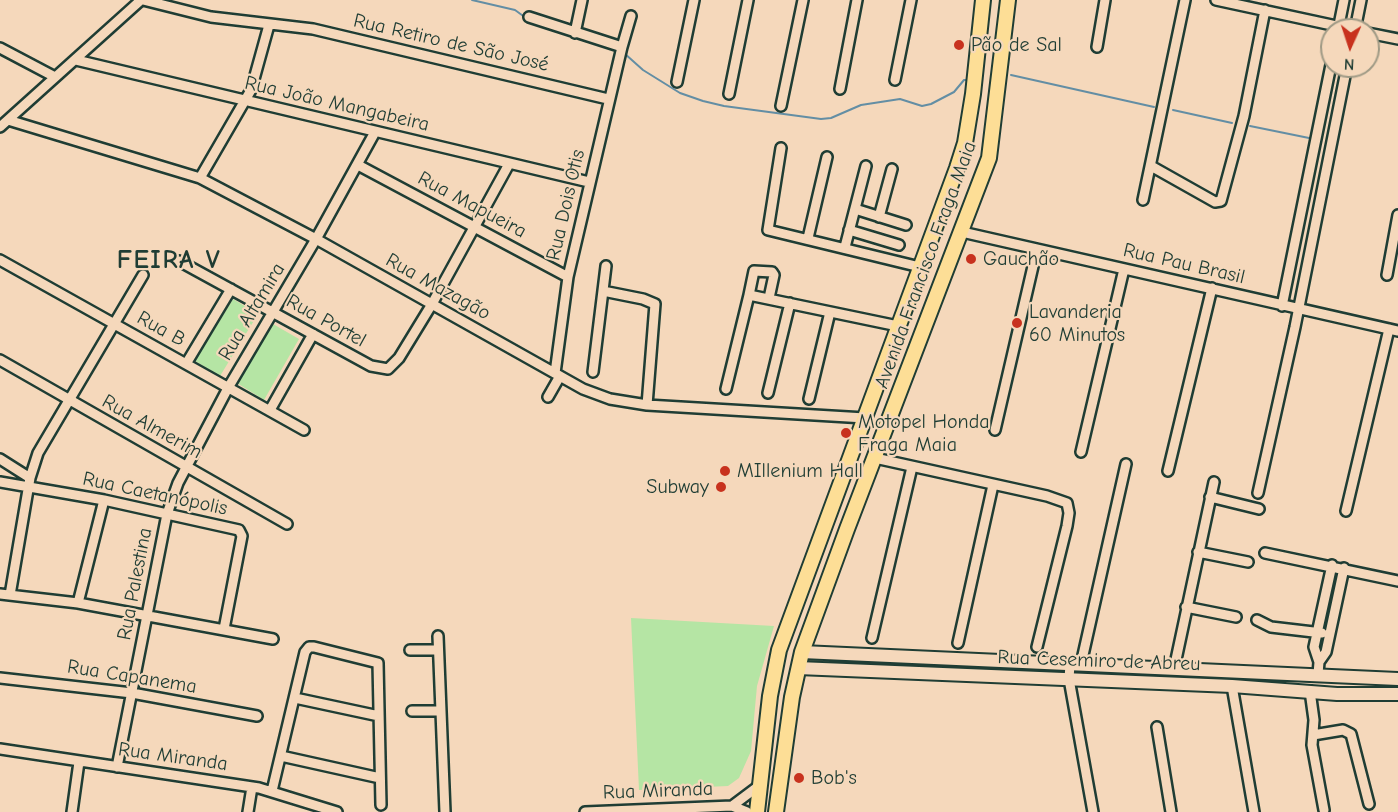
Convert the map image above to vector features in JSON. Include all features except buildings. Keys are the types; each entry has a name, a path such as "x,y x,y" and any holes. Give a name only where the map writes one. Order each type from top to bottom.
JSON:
{"main road":[{"name":"Avenida Francisco Fraga Maia","path":"757,812 773,675 779,650 965,142 983,0"},
{"name":"Avenida Francisco Fraga Maia","path":"776,812 802,652 989,158 1008,0"},
{"path":"823,529 824,540 829,543 847,529"},
{"path":"811,561 819,549 828,546 833,554 832,571"}],"street":[{"name":"Rua Retiro de São José","path":"142,0 211,17 313,29 608,99"},
{"path":"0,128 142,0"},
{"path":"575,33 582,0"},
{"path":"677,82 694,0"},
{"path":"729,94 748,0"},
{"path":"781,106 803,0"},
{"path":"840,89 857,0"},
{"path":"896,80 911,0"},
{"path":"1097,47 1106,0"},
{"path":"1143,200 1185,0"},
{"path":"1216,0 1320,23"},
{"path":"1341,18 1344,0"},
{"path":"1357,18 1361,0"},
{"path":"1150,165 1215,202 1221,201 1244,116 1265,10"},
{"name":"Rua Dois Otis","path":"558,374 568,277 608,99 631,16"},
{"path":"529,17 620,52"},
{"path":"200,178 254,84 269,25"},
{"path":"1380,35 1398,39"},
{"path":"0,48 55,77"},
{"name":"Rua João Mangabeira","path":"76,60 589,182"},
{"path":"1282,306 1328,78"},
{"path":"1258,493 1345,78"},
{"name":"Rua Mazagão","path":"8,120 200,178 316,239 558,374 581,391 610,399 647,405 865,418"},
{"name":"Rua Altamira","path":"167,514 186,466 228,388 316,239 375,132"},
{"path":"781,148 767,227 769,231 808,238 920,267"},
{"path":"808,238 827,157"},
{"path":"432,304 509,164"},
{"name":"Rua Mapueira","path":"358,165 568,277"},
{"path":"845,247 866,166"},
{"path":"879,217 892,169"},
{"path":"855,209 906,225"},
{"path":"1301,212 1316,216"},
{"path":"1387,275 1398,215"},
{"path":"849,230 899,245"},
{"name":"Rua Pau Brasil","path":"962,232 1393,330"},
{"path":"995,430 1037,249"},
{"name":"Rua B","path":"0,261 304,430"},
{"name":"Rua Portel","path":"179,261 380,369 393,366 432,304"},
{"path":"593,372 606,266"},
{"path":"1081,452 1124,270"},
{"path":"726,389 754,271 772,272 774,275 769,298"},
{"path":"143,275 44,441 30,483 3,595 78,603 273,639"},
{"path":"1168,471 1212,288"},
{"path":"186,364 231,289"},
{"path":"603,291 656,304 647,405"},
{"path":"749,295 898,326"},
{"path":"768,393 790,303"},
{"path":"809,399 830,312"},
{"path":"1346,511 1393,330"},
{"path":"270,411 313,334"},
{"name":"Rua Almerim","path":"0,360 286,524"},
{"path":"548,397 558,374"},
{"path":"610,399 612,410"},
{"path":"874,458 1067,503 1069,513 1067,526 1037,647"},
{"path":"0,459 30,483"},
{"path":"1093,812 1069,679 1076,664 1126,464"},
{"path":"872,638 912,466"},
{"name":"Rua Caetanópolis","path":"0,482 30,483 241,532 224,629"},
{"path":"1174,669 1214,482"},
{"path":"957,643 993,485"},
{"path":"1210,496 1259,509"},
{"path":"78,603 104,500"},
{"name":"Rua Palestina","path":"117,767 167,514"},
{"path":"1198,552 1248,562"},
{"path":"1266,553 1332,565 1398,581"},
{"path":"1318,668 1314,646 1332,565"},
{"path":"1318,668 1326,652 1344,568"},
{"path":"1186,607 1236,616"},
{"path":"1257,620 1270,627 1330,634"},
{"path":"438,636 439,711 445,812"},
{"path":"272,791 304,652 309,647 321,648 378,663 381,805"},
{"path":"410,650 438,650"},
{"name":"Rua Cesemiro de Abreu","path":"802,652 1174,669 1318,668 1398,679"},
{"path":"952,675 954,658"},
{"name":"Rua Cesemiro de Abreu","path":"798,668 1232,686 1345,695 1398,694"},
{"name":"Rua Capanema","path":"0,678 132,693 257,716"},
{"path":"1232,686 1254,812"},
{"path":"1310,691 1312,745 1324,810"},
{"path":"295,698 379,716"},
{"path":"412,711 439,711"},
{"path":"1157,726 1171,812"},
{"path":"1313,735 1343,730 1351,734 1369,804"},
{"name":"Rua Miranda","path":"0,749 252,787 272,791 337,812"},
{"path":"281,756 380,778"},
{"path":"72,812 79,762"},
{"name":"Rua Miranda","path":"732,806 760,785"},
{"path":"248,812 252,787"},
{"name":"Rua Miranda","path":"585,812 732,806 747,812"}],"green space":[{"path":"233,299 258,314 220,376 195,361"},
{"path":"273,324 299,339 264,400 237,383"},
{"path":"631,618 774,626 757,686 751,751 739,778 728,786 639,790"}],"waterway":[{"path":"472,0 515,10 526,18"},
{"path":"624,53 643,70 680,93 703,101 821,119 831,118 861,105 900,99 922,106 931,104 954,92 964,80 969,80"},
{"path":"1011,75 1154,107"},
{"path":"1173,110 1232,123"},
{"path":"1250,126 1309,138"}],"place":[{"name":"Pão de Sal","path":"959,45"},
{"name":"Gauchão","path":"971,259"},
{"name":"Lavanderia 60 Minutos","path":"1017,323"},
{"name":"Motopel Honda Fraga Maia","path":"846,433"},
{"name":"MIllenium Hall","path":"725,471"},
{"name":"Subway","path":"721,487"},
{"name":"Bob's","path":"799,778"}],"district":[{"name":"FEIRA V","path":"169,261"}]}
